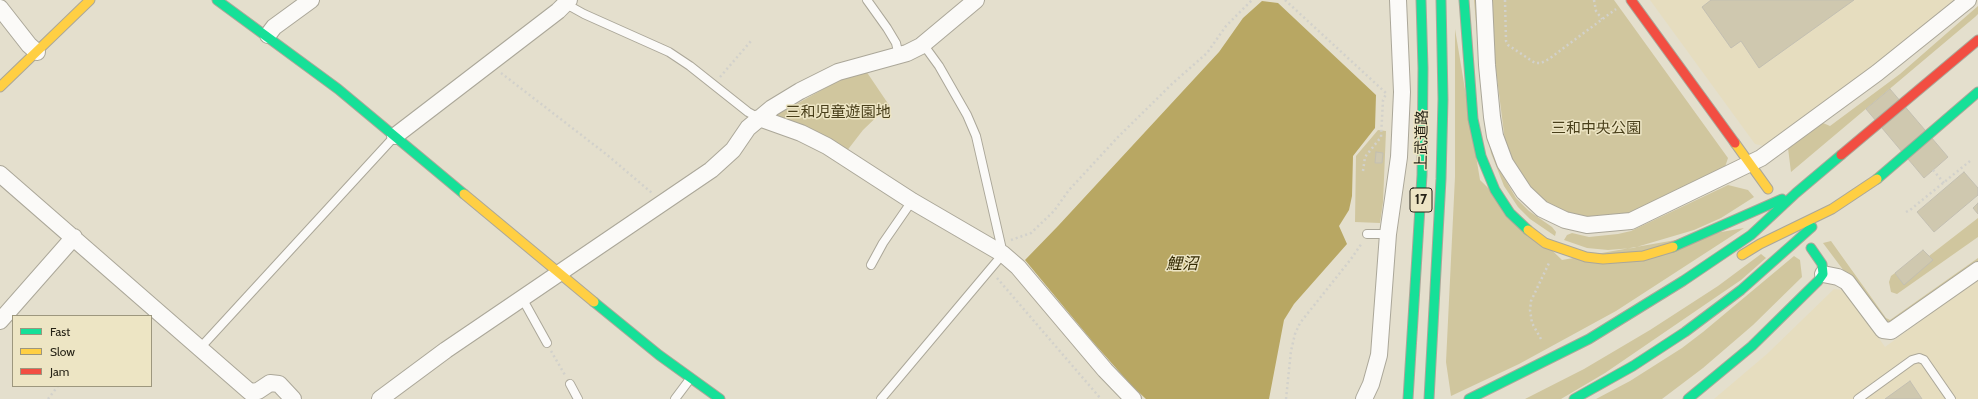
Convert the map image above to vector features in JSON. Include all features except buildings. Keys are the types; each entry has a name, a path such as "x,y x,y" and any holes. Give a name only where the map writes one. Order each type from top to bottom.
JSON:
{"main road":[{"path":"0,87 90,0"},
{"path":"218,0 268,35 338,89 604,310 720,399"},
{"name":"上武道路","path":"1408,399 1422,175 1422,0"},
{"name":"上武道路","path":"1429,399 1441,179 1443,99 1441,0"},
{"path":"1464,0 1473,118 1481,156 1495,190 1506,207 1520,224 1545,242 1586,257 1603,259 1643,256 1673,247 1796,193"},
{"path":"1631,0 1768,189"},
{"path":"1469,399 1538,366 1638,310 1751,235 1796,193 1892,115 1975,42 1978,36"},
{"path":"1574,399 1633,366 1685,332 1741,290 1832,209 1888,171 1978,92"},
{"path":"1734,261 1760,244 1832,209"},
{"path":"1688,399 1776,325 1823,274 1822,264 1811,248"},
{"path":"1403,399 1412,351"}],"street":[{"path":"268,35 274,27 311,0"},
{"path":"380,399 446,350 723,160 748,128 759,118 800,91 828,77 848,69 899,56 923,44 976,0"},
{"path":"1364,399 1371,384 1379,355 1388,234 1398,170 1402,92 1398,0"},
{"path":"1484,0 1487,65 1495,136 1510,173 1524,192 1542,209 1565,220 1587,225 1631,221 1749,164 1786,141 1871,78 1968,0"},
{"path":"395,136 490,64 568,2"},
{"path":"0,8 29,45 37,52"},
{"path":"759,118 801,133 827,146 912,201 1001,248 1105,370 1133,399"},
{"path":"0,174 201,347 250,392 258,391 270,383 279,384 293,399"},
{"path":"0,322 74,237"},
{"path":"1823,274 1838,277 1847,282 1883,330 1891,331 1978,270"}],"lane":[{"path":"867,0 896,43 899,56"},
{"path":"568,2 598,20 659,46 682,60 748,112 759,118"},
{"path":"881,399 989,272 1001,248 976,136 960,103 939,66 923,44"},
{"path":"201,347 395,136"},
{"path":"871,265 883,243 912,201"},
{"path":"1367,234 1388,234"},
{"path":"522,298 547,343"},
{"path":"1858,399 1912,360 1919,358 1924,360 1951,399"},
{"path":"675,399 691,378"},
{"path":"570,384 578,399"}],"path":[{"path":"1001,248 1036,229 1054,211 1069,190 1118,137 1173,83 1207,53 1226,26 1252,0"},
{"path":"1285,0 1386,94"},
{"path":"1505,0 1506,41 1508,45 1535,64 1549,59 1618,7"},
{"path":"1594,0 1596,11 1602,19"},
{"path":"713,84 751,41"},
{"path":"490,64 606,154 663,202"},
{"path":"1386,94 1402,92"},
{"path":"1363,171 1365,157 1381,138 1383,100 1386,94"},
{"path":"1906,212 1970,161"},
{"path":"1933,170 1944,183"},
{"path":"1286,399 1291,351 1295,334 1300,323 1307,312 1351,260 1367,234"},
{"path":"1541,339 1532,323 1530,310 1531,301 1550,259"},
{"path":"989,272 998,279 1076,372 1101,399"},
{"path":"547,343 570,384"},
{"path":"48,399 57,387"}],"shaded area":[{"path":"1650,0 1960,0 1769,147 1755,144"},
{"path":"1978,279 1978,399 1714,399 1767,354 1834,289 1843,290 1848,294 1885,347"}],"green space":[{"path":"1474,0 1479,0 1497,160 1502,174 1516,198 1529,211 1552,227 1556,232 1555,236 1530,219 1518,207 1504,186 1491,153 1484,116"},
{"name":"三和中央公園","path":"1492,0 1614,0 1728,158 1725,167 1653,204 1622,216 1597,219 1568,214 1544,202 1534,193 1516,170 1505,141 1495,62"},
{"path":"1978,6 1978,14 1975,17 1791,172 1788,148 1823,123 1830,126 1900,74"},
{"path":"1455,29 1480,180 1562,260 1744,228 1616,311 1519,364 1451,396 1446,362 1455,177"},
{"name":"三和児童遊園地","path":"866,71 889,105 863,130 846,152 775,116 843,78"},
{"path":"1378,130 1386,131 1383,202 1380,223 1355,222 1356,156"},
{"path":"1728,185 1748,190 1754,197 1721,218 1694,230 1633,248 1608,250 1587,248 1564,240 1567,235 1572,233 1589,237 1631,231"},
{"path":"1978,218 1978,237 1897,294 1891,292 1889,282 1891,276 1895,273 1904,284 1929,256"},
{"path":"1831,241 1886,318 1890,320 1978,258 1978,262 1893,325 1880,319 1823,243"},
{"path":"1761,254 1766,258 1741,280 1605,373 1561,399 1525,399 1584,369 1650,330 1718,286"},
{"path":"1794,256 1800,260 1802,277 1753,325 1703,368 1662,399 1596,399 1630,381 1682,348"}],"water":[{"name":"鯉沼","path":"1262,1 1278,3 1376,95 1375,128 1353,156 1352,196 1349,210 1339,226 1347,244 1294,304 1284,320 1269,399 1146,399 1131,385 1093,342 1025,260 1219,52 1243,18"}],"traffic: fast":[{"path":"217,0 338,89 464,194"},
{"path":"1408,399 1422,175 1423,68 1421,0"},
{"path":"1429,399 1441,179 1443,99 1441,0"},
{"path":"1464,0 1473,119 1481,156 1495,190 1510,213 1528,230"},
{"path":"1877,179 1978,92"},
{"path":"1469,399 1589,339 1683,281 1751,235 1796,193 1841,155"},
{"path":"1673,247 1782,199"},
{"path":"1574,399 1633,366 1685,332 1741,290 1812,227"},
{"path":"1688,399 1752,346 1818,281 1823,274 1822,264 1811,248"},
{"path":"594,302 659,355 720,399"}],"traffic: slow":[{"path":"0,87 90,0"},
{"path":"1735,143 1768,189"},
{"path":"1742,255 1760,244 1832,209 1877,179"},
{"path":"464,194 594,302"},
{"path":"1528,230 1545,243 1586,257 1603,259 1643,256 1673,247"}],"traffic: jam":[{"path":"1631,0 1735,143"},
{"path":"1841,155 1978,40"}]}
